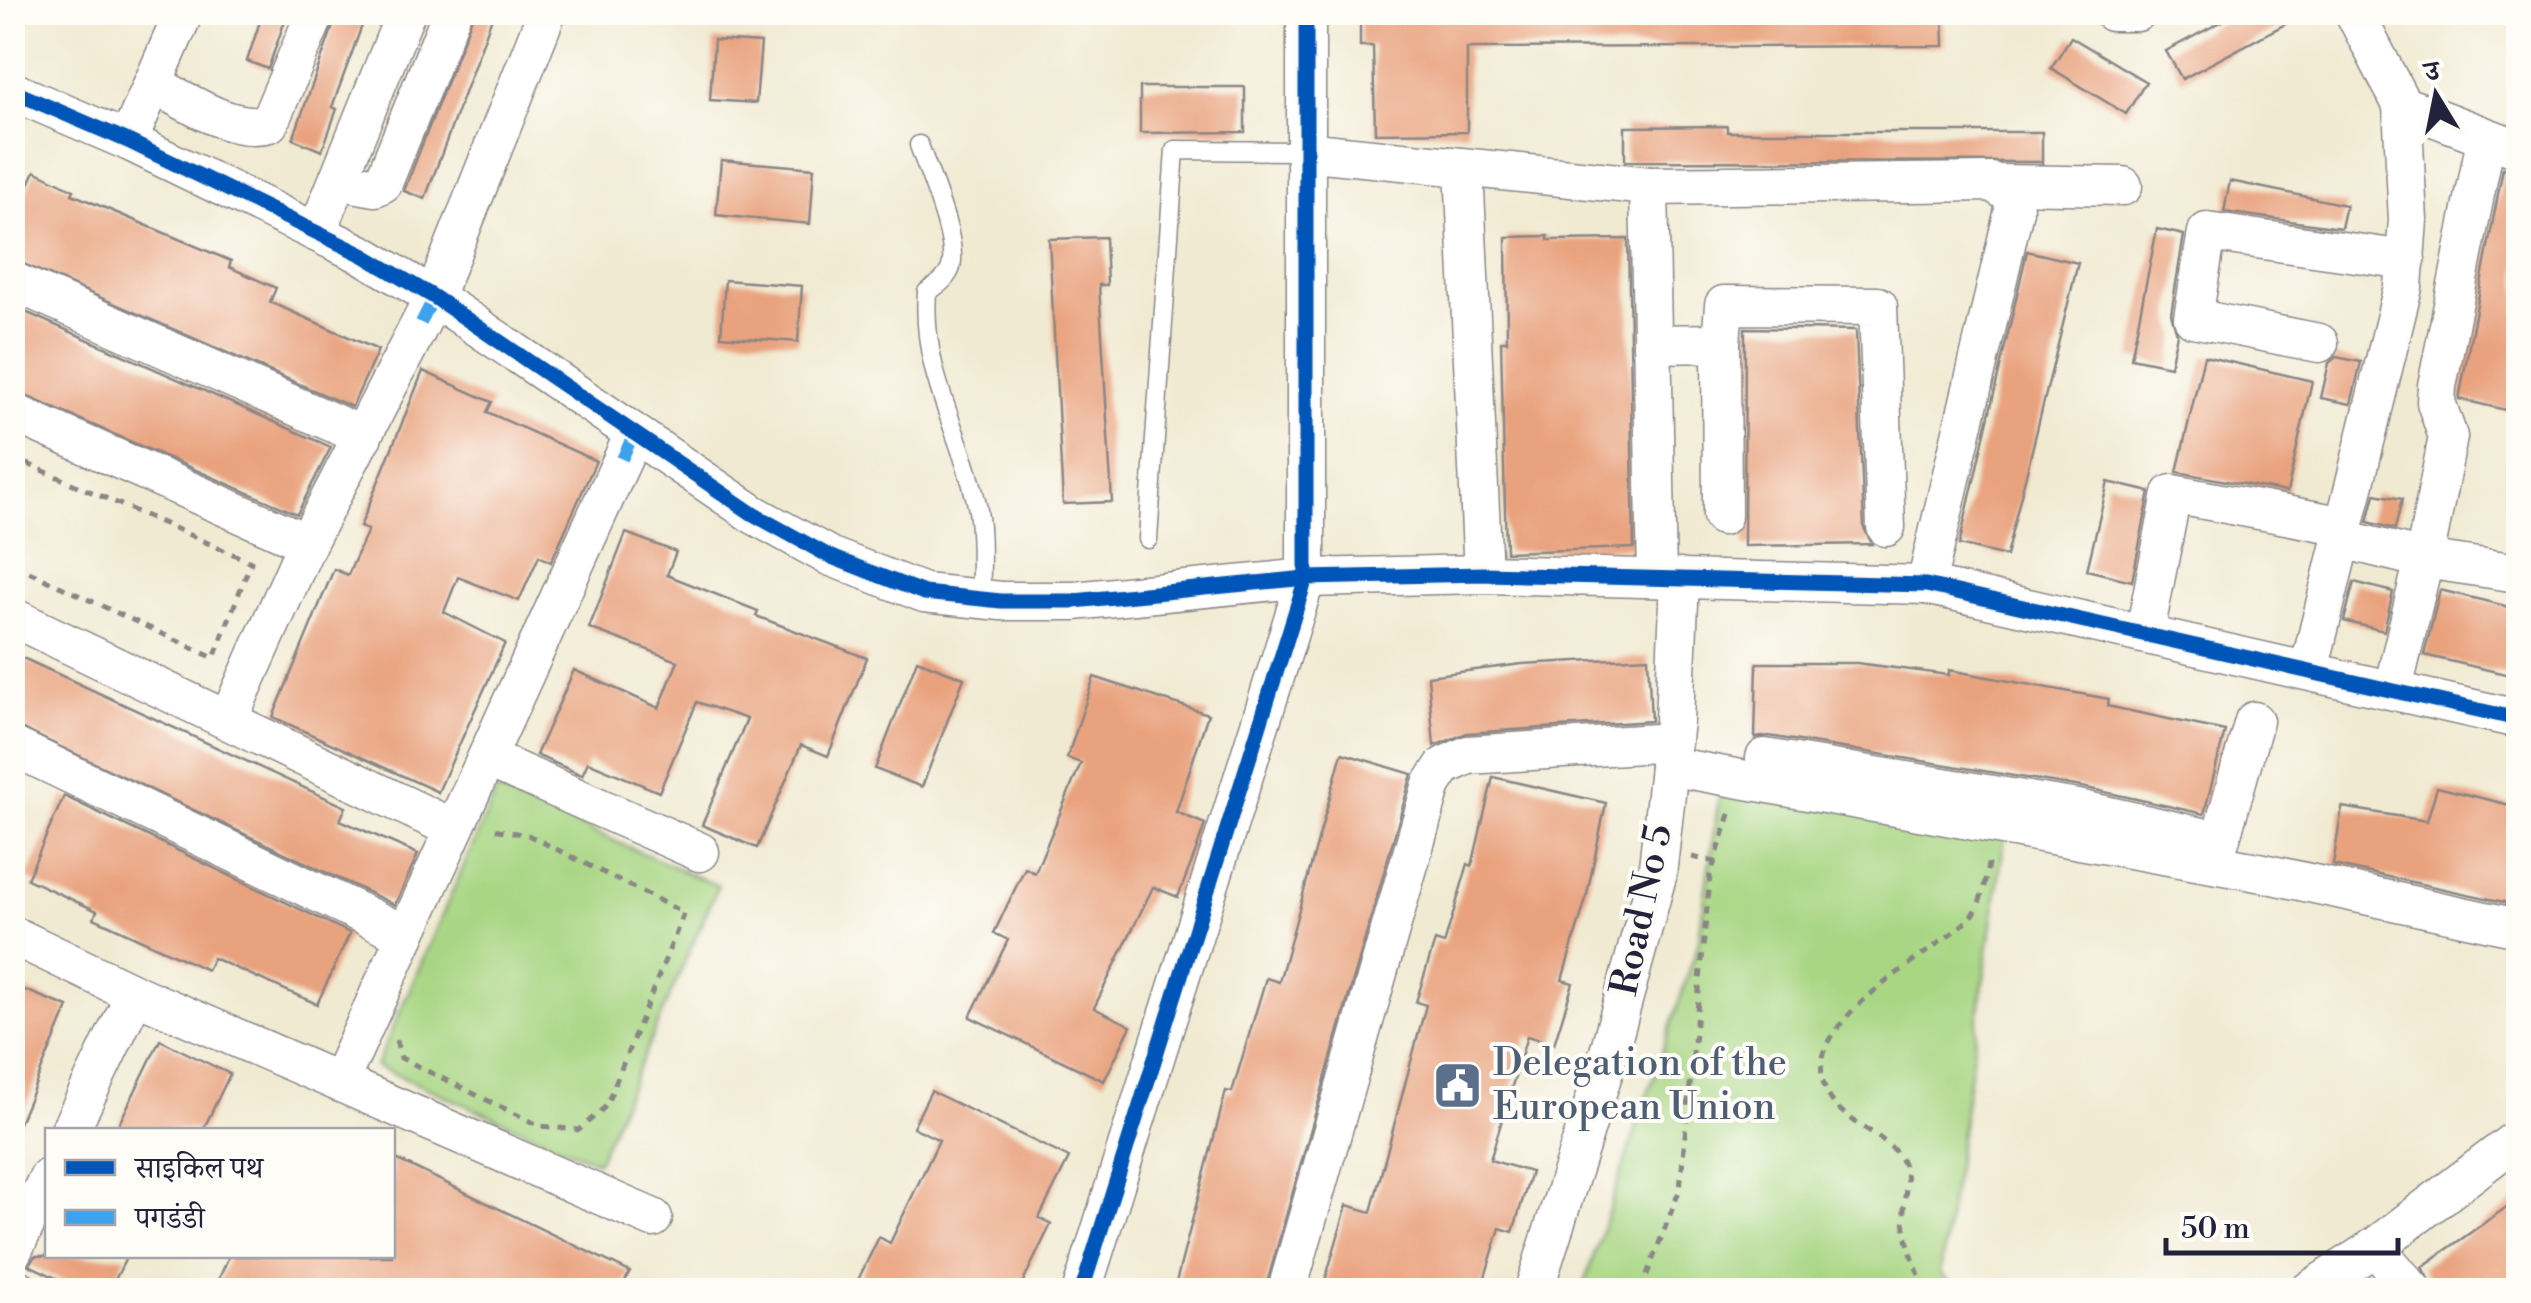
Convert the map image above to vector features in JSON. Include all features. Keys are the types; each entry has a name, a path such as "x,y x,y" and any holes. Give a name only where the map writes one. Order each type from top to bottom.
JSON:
{"street":[{"path":"128,141 184,12"},
{"path":"153,84 224,119 257,126 269,123 316,12"},
{"path":"317,232 406,12"},
{"path":"338,180 374,187 383,183 452,12"},
{"path":"228,720 307,544 427,310 547,12"},
{"path":"1082,1290 1306,578 1306,12"},
{"path":"2112,12 2137,12"},
{"path":"2309,670 2384,368 2406,260 2402,106 2354,12"},
{"path":"12,90 317,232 627,448 829,556 924,593 1074,601 1306,578 1482,574 1926,585 2518,719"},
{"path":"2393,689 2448,437 2436,402 2438,377 2502,144 2402,106"},
{"path":"1303,151 1649,186 2123,186"},
{"path":"1464,169 1482,574"},
{"path":"1926,585 2014,210 2013,196 1998,184"},
{"name":"Road No 5","path":"1534,1290 1602,1074 1657,876 1671,754 1668,578 1652,344 1649,186"},
{"path":"2319,343 2193,318 2207,232 2406,260"},
{"path":"12,281 362,436"},
{"path":"1722,516 1724,304 1878,306 1886,527"},
{"path":"1652,344 1721,343"},
{"path":"2384,368 2438,377"},
{"path":"12,412 307,544"},
{"path":"339,1082 406,935 470,833 487,758 627,448"},
{"path":"2145,632 2172,494 2344,532 2424,559 2518,573"},
{"path":"12,617 470,833"},
{"path":"1733,789 1732,754 2078,809 2220,841 2254,720"},
{"path":"12,746 406,935"},
{"path":"1288,1290 1432,784 1444,766 1468,755 1671,754 1733,789 2263,873 2518,928"},
{"path":"487,758 700,852"},
{"path":"12,935 134,994 653,1218"},
{"path":"71,1128 134,994"},
{"path":"2310,1290 2375,1248 2518,1138"},
{"path":"12,1252 45,1184"},
{"path":"2375,1248 2412,1290"},
{"path":"12,1287 20,1290"}],"lane":[{"path":"919,145 948,234 953,266 944,281 927,292 925,315 943,409 977,506 981,599"},
{"path":"1148,539 1175,150 1303,151"}],"path":[{"path":"12,457 251,562 214,658 12,564"},
{"path":"1640,1290 1680,1190 1710,876 1733,789"},
{"path":"401,1058 540,1126 579,1130 606,1106 684,913 528,834 494,828 470,833"},
{"path":"1925,1290 1909,1249 1904,1210 1906,1169 1898,1154 1834,1102 1823,1085 1823,1047 1831,1034 1898,972 1974,914 1990,847"}],"green space":[{"path":"1722,775 2008,816 1940,1274 1959,1290 1582,1290 1698,945"},
{"path":"497,790 718,886 597,1162 376,1066"}],"building":[{"path":"263,12 288,12 268,69 247,61"},
{"path":"338,12 364,20 332,107 337,109 322,151 293,139"},
{"path":"474,12 494,12 425,199 404,191"},
{"path":"1360,12 1943,12 1944,46 1467,48 1467,132 1375,133 1373,46 1360,46"},
{"path":"2240,12 2308,12 2182,79 2166,51"},
{"path":"2071,37 2146,82 2126,114 2051,68"},
{"path":"714,40 761,43 756,103 710,100"},
{"path":"1140,87 1245,87 1245,132 1140,133"},
{"path":"1727,126 1727,132 2042,132 2042,162 1625,161 1625,127"},
{"path":"721,160 814,168 810,224 716,215"},
{"path":"2503,168 2518,171 2518,413 2459,399"},
{"path":"35,171 74,190 72,194 231,261 229,267 276,288 270,302 378,350 352,407 12,259 12,221"},
{"path":"2230,181 2346,205 2341,228 2224,212"},
{"path":"2157,229 2184,235 2171,314 2177,334 2170,366 2131,358"},
{"path":"1548,236 1548,240 1628,239 1634,548 1506,552 1501,341 1507,341 1506,237"},
{"path":"1105,237 1107,285 1099,285 1112,502 1063,504 1049,239"},
{"path":"2027,251 2078,263 2006,556 1959,545"},
{"path":"725,280 802,286 798,342 721,336"},
{"path":"12,306 331,447 297,514 12,390"},
{"path":"1745,328 1856,330 1864,528 1872,544 1744,546"},
{"path":"2204,356 2312,381 2287,492 2177,472"},
{"path":"2336,357 2361,362 2351,404 2321,398 2329,363"},
{"path":"423,371 492,402 487,412 596,461 551,562 539,556 519,601 458,577 444,612 505,643 438,792 273,717 334,569 348,575 368,530 360,527"},
{"path":"2108,482 2150,492 2132,581 2087,570"},
{"path":"2375,494 2402,499 2395,529 2368,522"},
{"path":"626,533 676,552 667,575 758,611 756,616 867,658 828,756 801,745 757,848 702,825 747,719 697,702 659,792 588,762 582,775 536,755 574,670 659,708 678,661 589,628"},
{"path":"2354,582 2393,592 2384,631 2344,621"},
{"path":"2440,590 2518,609 2518,677 2424,655"},
{"path":"12,653 346,807 340,820 418,854 395,905 12,724"},
{"path":"1648,657 1651,721 1467,733 1434,746 1428,676 1522,664"},
{"path":"917,660 964,678 922,787 875,769"},
{"path":"1757,663 1857,663 1949,675 1949,670 2109,699 2107,706 2225,731 2204,814 2082,787 1769,736 1755,738"},
{"path":"1094,677 1208,714 1176,812 1205,824 1196,851 1178,897 1153,887 1094,1008 1131,1026 1104,1081 970,1017 1008,940 994,933 1025,868 1035,873 1081,763 1067,758"},
{"path":"1342,753 1412,774 1265,1290 1174,1290 1226,1091 1232,1092 1266,978 1279,982"},
{"path":"1493,777 1606,803 1586,899 1562,980 1573,983 1554,1044 1527,1036 1490,1160 1531,1172 1513,1232 1500,1228 1481,1290 1347,1290 1324,1284 1347,1205 1371,1212 1426,1005 1416,1002 1435,941 1444,944 1468,864 1472,866"},
{"path":"2437,787 2518,807 2518,905 2333,865 2342,807 2427,821"},
{"path":"64,796 350,933 317,1004 213,958 207,970 94,918 97,911 27,879"},
{"path":"12,985 68,1007 14,1135 12,1135"},
{"path":"160,1040 230,1074 204,1128 117,1128"},
{"path":"931,1091 1069,1158 1039,1218 1051,1224 1019,1290 870,1290 856,1284 879,1237 890,1243 939,1140 913,1127"},
{"path":"395,1158 630,1272 620,1290 214,1290 228,1258 395,1258"},
{"path":"2518,1199 2518,1290 2434,1290 2422,1267"},
{"path":"35,1256 126,1258 110,1290 81,1290 29,1265"}],"marked path":[{"path":"421,323 434,297"},
{"path":"622,459 633,436"}],"cycle path":[{"path":"1082,1290 1306,578 1306,12"},
{"path":"12,91 128,141 363,255 434,297 753,514 829,556 924,593 1001,601 1074,601 1306,578 1483,574 1926,585 2518,719"}],"place":[{"name":"Delegation of the European Union","path":"1458,1085"}]}
